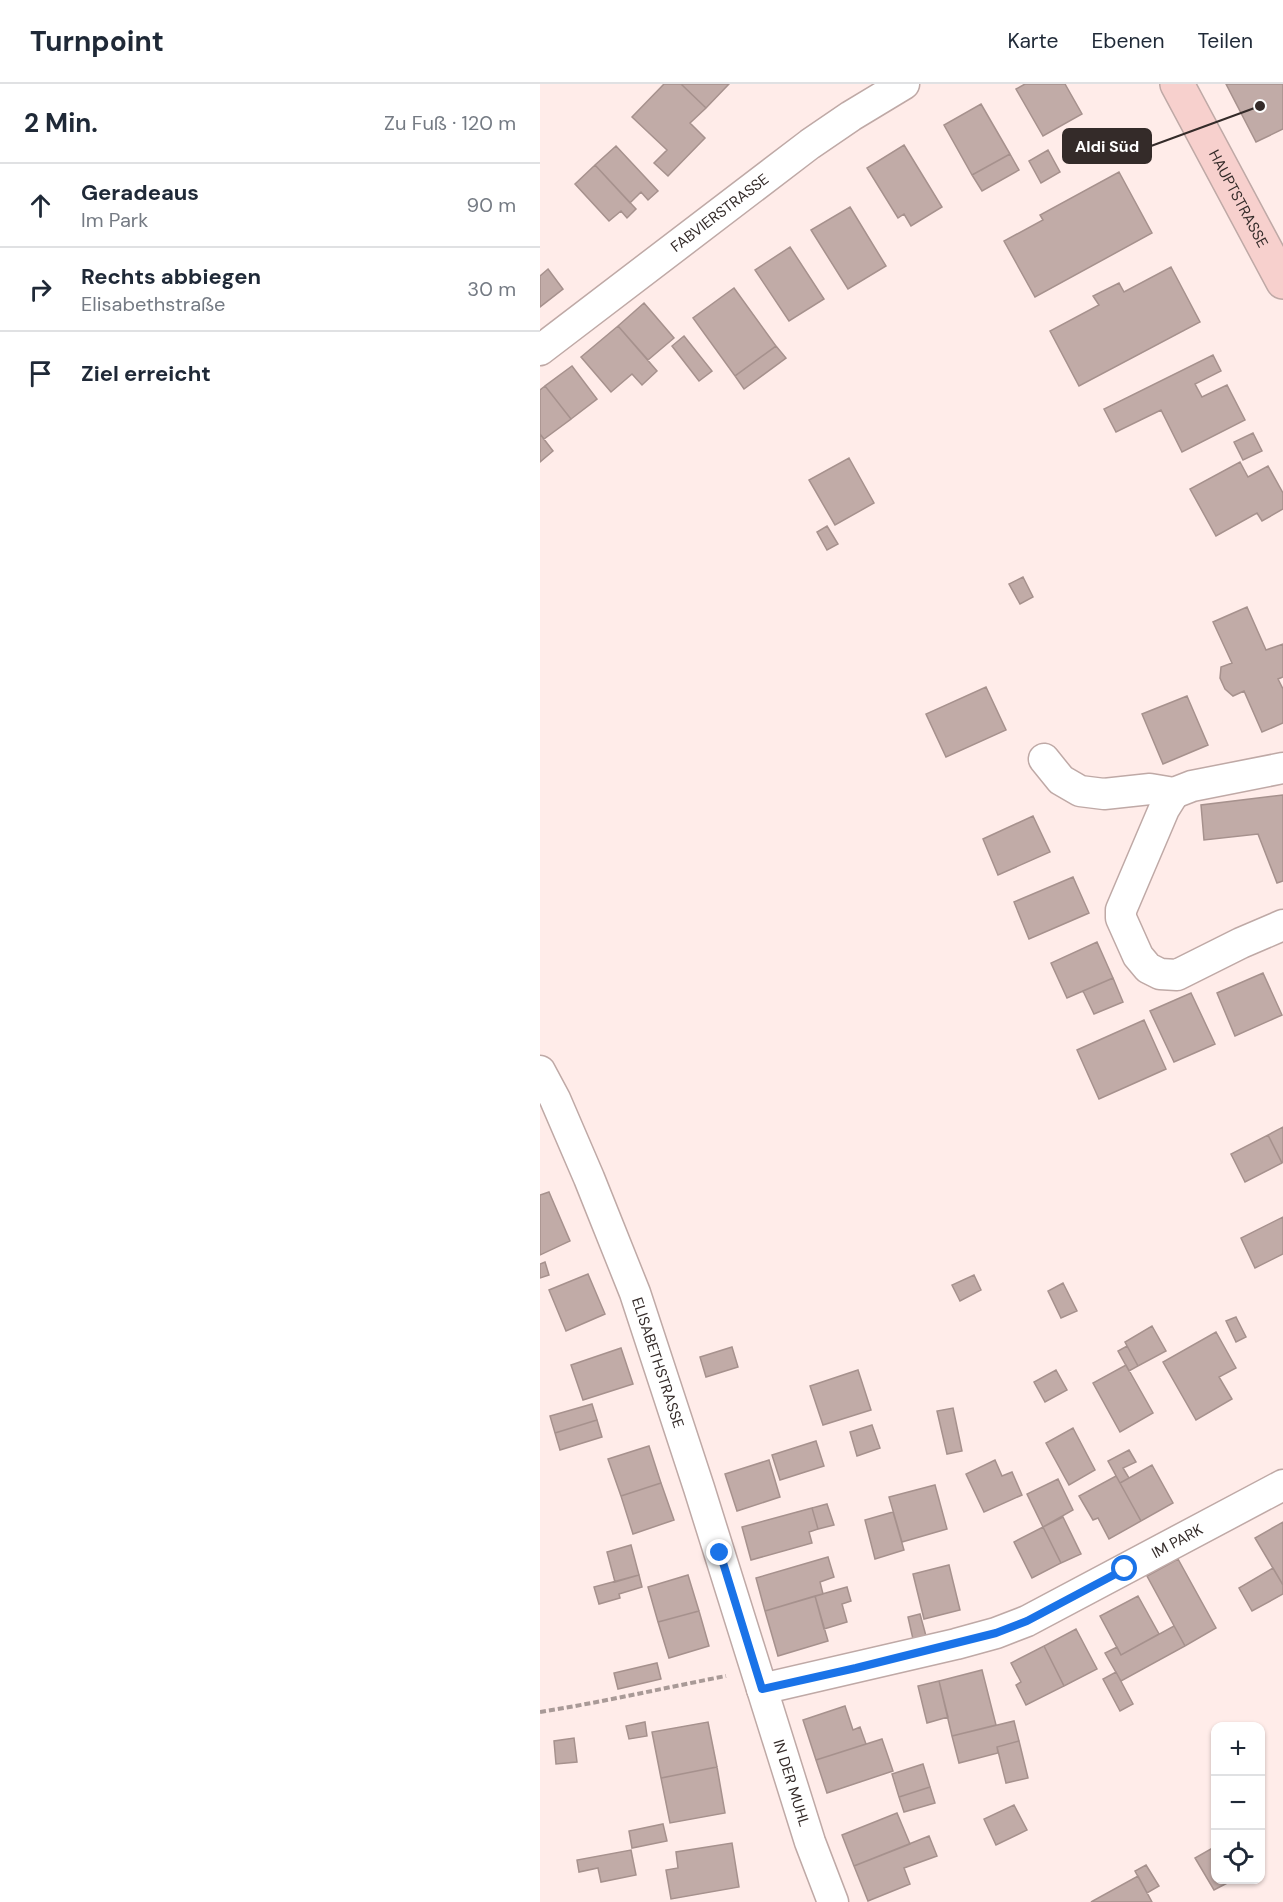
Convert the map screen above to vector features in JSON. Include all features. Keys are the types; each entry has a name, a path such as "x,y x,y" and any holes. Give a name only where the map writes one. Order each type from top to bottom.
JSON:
{"main road":[{"name":"HAUPTSTRASSE","path":"1177,84 1283,282"}],"street":[{"name":"FABVIERSTRASSE","path":"540,350 810,144 904,84"},
{"path":"1044,759 1061,780 1080,791 1104,794 1150,789 1174,793 1192,786 1283,768"},
{"path":"1174,793 1164,809 1121,910 1121,918 1138,956 1148,968 1160,974 1177,975 1283,925"},
{"name":"ELISABETHSTRASSE","path":"540,1071 581,1158 635,1293 758,1674"},
{"name":"IM PARK","path":"758,1674 956,1644 1006,1629 1027,1621 1283,1485"},
{"name":"IN DER MUHL","path":"758,1674 810,1842 833,1902"}],"path":[{"path":"540,1712 594,1704 660,1689 758,1674"}],"building":[{"path":"664,84 681,84 706,108 690,123 705,138 668,176 654,163 667,150 632,117"},
{"path":"681,84 729,84 706,108"},
{"path":"1025,84 1065,84 1082,114 1043,136 1016,89"},
{"path":"1226,84 1283,84 1283,129 1256,142"},
{"path":"981,104 1010,154 972,175 944,125"},
{"path":"904,145 942,207 911,226 904,214 898,218 867,168"},
{"path":"616,146 658,191 648,200 641,192 630,203 595,165"},
{"path":"1048,150 1060,172 1041,183 1029,161"},
{"path":"1010,154 1019,170 982,191 972,175"},
{"path":"595,165 636,209 627,218 621,211 609,221 575,184"},
{"path":"1119,172 1152,233 1035,297 1004,241 1043,220 1040,215"},
{"path":"850,207 886,266 848,289 811,230"},
{"path":"790,247 824,299 789,321 755,270"},
{"path":"1171,267 1200,322 1079,386 1050,331 1099,305 1093,296 1119,283 1124,292"},
{"path":"548,269 563,289 540,307 540,276"},
{"path":"734,288 776,346 735,376 693,318"},
{"path":"644,303 674,338 648,360 618,326"},
{"path":"618,326 657,371 642,385 632,374 611,392 581,357"},
{"path":"684,336 712,371 699,381 672,346"},
{"path":"776,346 786,358 744,389 735,376"},
{"path":"1213,355 1221,371 1195,384 1202,397 1227,385 1245,420 1182,452 1161,410 1116,432 1104,409"},
{"path":"572,366 597,399 571,419 545,386"},
{"path":"545,386 571,419 544,439 540,434 540,390"},
{"path":"1253,433 1262,451 1243,460 1234,442"},
{"path":"540,434 553,451 540,462"},
{"path":"849,458 874,503 835,525 809,480"},
{"path":"1240,462 1248,477 1268,466 1283,493 1283,509 1262,521 1257,513 1216,536 1190,489"},
{"path":"827,526 838,544 827,550 817,532"},
{"path":"1023,577 1033,597 1020,604 1009,584"},
{"path":"1247,607 1266,650 1283,644 1283,677 1278,679 1283,689 1283,723 1262,732 1244,691 1233,696 1225,689 1220,678 1221,667 1232,663 1213,622"},
{"path":"986,687 1006,730 946,757 926,714"},
{"path":"1187,696 1208,745 1163,764 1142,714"},
{"path":"1283,795 1283,881 1277,883 1258,834 1204,840 1201,805"},
{"path":"1033,816 1050,852 998,875 983,839"},
{"path":"1073,877 1089,913 1029,939 1014,902"},
{"path":"1097,942 1113,978 1067,998 1051,963"},
{"path":"1263,973 1282,1015 1235,1036 1217,993"},
{"path":"1113,978 1123,1002 1094,1014 1083,991"},
{"path":"1191,993 1215,1044 1174,1062 1150,1011"},
{"path":"1144,1020 1166,1069 1099,1099 1077,1050"},
{"path":"1283,1127 1283,1162 1282,1163 1268,1135"},
{"path":"1268,1135 1282,1163 1245,1182 1231,1154"},
{"path":"549,1192 570,1241 540,1255 540,1195"},
{"path":"1283,1217 1283,1254 1255,1268 1241,1238"},
{"path":"545,1262 549,1275 540,1278 540,1264"},
{"path":"588,1274 605,1314 566,1331 549,1290"},
{"path":"974,1275 981,1290 960,1301 952,1285"},
{"path":"1063,1283 1077,1311 1061,1318 1048,1291"},
{"path":"1236,1317 1246,1337 1236,1342 1226,1321"},
{"path":"1152,1326 1166,1351 1138,1366 1125,1342"},
{"path":"1216,1332 1236,1368 1219,1377 1232,1399 1196,1420 1163,1362"},
{"path":"1127,1346 1138,1366 1129,1371 1118,1351"},
{"path":"732,1347 738,1367 706,1377 700,1357"},
{"path":"621,1348 633,1384 583,1400 571,1365"},
{"path":"1126,1365 1153,1413 1120,1432 1093,1383"},
{"path":"858,1370 871,1410 823,1425 810,1386"},
{"path":"1056,1370 1067,1390 1045,1402 1034,1382"},
{"path":"592,1404 597,1420 555,1433 550,1416"},
{"path":"953,1408 962,1451 947,1454 937,1411"},
{"path":"597,1420 602,1437 560,1450 555,1433"},
{"path":"872,1425 880,1448 857,1456 850,1432"},
{"path":"1073,1428 1095,1470 1069,1485 1046,1443"},
{"path":"816,1441 824,1466 780,1480 772,1455"},
{"path":"649,1446 661,1483 621,1496 608,1459"},
{"path":"1129,1450 1136,1462 1123,1468 1129,1478 1120,1483 1108,1461"},
{"path":"769,1460 780,1497 737,1511 725,1474"},
{"path":"995,1460 1002,1476 1012,1472 1022,1495 984,1512 966,1474"},
{"path":"1152,1465 1173,1503 1141,1521 1120,1483"},
{"path":"1116,1476 1141,1521 1109,1539 1098,1518 1093,1520 1079,1496"},
{"path":"1058,1479 1073,1510 1043,1527 1027,1494"},
{"path":"661,1483 674,1520 633,1534 621,1496"},
{"path":"935,1485 947,1529 902,1542 889,1497"},
{"path":"827,1504 834,1525 818,1529 812,1508"},
{"path":"812,1508 818,1529 809,1532 812,1543 751,1560 742,1527"},
{"path":"893,1512 904,1550 875,1559 865,1520"},
{"path":"1063,1517 1081,1554 1061,1563 1043,1527"},
{"path":"1283,1522 1283,1585 1255,1538"},
{"path":"1043,1527 1061,1563 1032,1578 1014,1542"},
{"path":"631,1545 639,1575 615,1582 607,1552"},
{"path":"828,1557 834,1577 820,1582 823,1594 765,1611 756,1578"},
{"path":"1178,1559 1216,1628 1185,1646 1147,1576"},
{"path":"949,1565 960,1610 924,1619 913,1574"},
{"path":"1273,1568 1283,1585 1283,1594 1252,1611 1239,1588"},
{"path":"639,1575 642,1587 619,1594 620,1598 599,1604 594,1587"},
{"path":"688,1575 699,1611 658,1622 648,1587"},
{"path":"847,1587 851,1601 842,1604 847,1622 824,1629 815,1596"},
{"path":"815,1596 828,1641 778,1656 765,1611"},
{"path":"1138,1596 1159,1634 1121,1655 1100,1616"},
{"path":"699,1611 709,1646 669,1658 658,1622"},
{"path":"920,1614 926,1636 913,1639 908,1617"},
{"path":"1174,1626 1185,1646 1121,1681 1105,1653 1117,1647 1121,1655"},
{"path":"1076,1629 1097,1669 1064,1686 1044,1646"},
{"path":"1044,1646 1064,1686 1026,1705 1016,1685 1021,1682 1011,1663"},
{"path":"657,1663 661,1679 618,1689 614,1673"},
{"path":"982,1670 996,1725 952,1736 939,1681"},
{"path":"1116,1672 1133,1704 1120,1711 1103,1679"},
{"path":"939,1681 948,1717 927,1723 918,1686"},
{"path":"845,1706 853,1730 860,1727 866,1744 816,1760 803,1720"},
{"path":"1014,1721 1019,1741 997,1747 998,1753 959,1763 952,1736"},
{"path":"645,1722 647,1736 629,1739 626,1726"},
{"path":"708,1722 717,1767 661,1778 652,1732"},
{"path":"574,1738 577,1762 556,1764 554,1741"},
{"path":"882,1739 893,1771 827,1793 816,1760"},
{"path":"1019,1741 1028,1778 1006,1783 997,1747"},
{"path":"923,1764 930,1787 899,1797 892,1774"},
{"path":"717,1767 725,1813 670,1823 661,1778"},
{"path":"930,1787 935,1803 904,1812 899,1797"},
{"path":"1014,1805 1027,1830 996,1845 984,1819"},
{"path":"897,1813 910,1844 854,1866 842,1835"},
{"path":"663,1824 667,1841 632,1848 629,1831"},
{"path":"929,1836 937,1856 904,1868 910,1884 868,1901 854,1866"},
{"path":"732,1843 739,1887 671,1899 666,1870 678,1868 676,1852"},
{"path":"1211,1849 1211,1884 1225,1884 1214,1890 1195,1858"},
{"path":"631,1850 636,1875 601,1882 598,1868 579,1872 577,1860"},
{"path":"1146,1865 1159,1886 1147,1893 1135,1871"},
{"path":"1138,1876 1152,1902 1091,1902"}],"place":[{"name":"Aldi Süd","path":"1260,106"}],"route":[{"path":"720,1553 762,1689 996,1633 1027,1621 1125,1569"}]}
